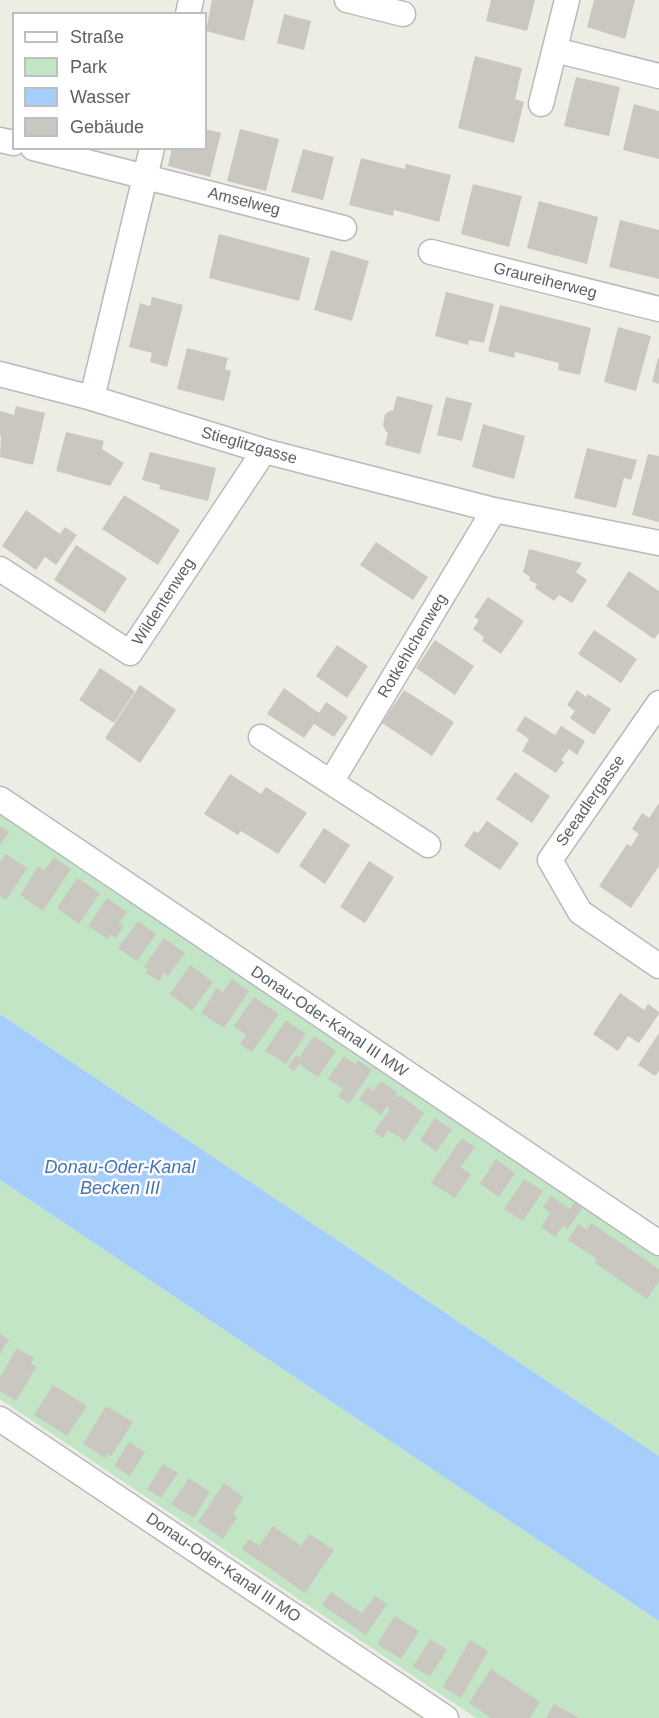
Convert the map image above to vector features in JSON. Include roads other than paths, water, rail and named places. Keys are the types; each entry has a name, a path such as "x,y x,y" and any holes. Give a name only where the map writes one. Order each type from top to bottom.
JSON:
{"street":[{"path":"347,0 403,15"},
{"path":"541,104 567,0"},
{"path":"555,50 659,76"},
{"name":"Amselweg","path":"41,150 344,228"},
{"path":"92,398 152,150"},
{"name":"Graureiherweg","path":"430,252 659,309"},
{"name":"Stieglitzgasse","path":"0,374 92,398 264,452 494,510 659,543"},
{"name":"Wildentenweg","path":"0,569 130,653 264,452"},
{"name":"Rotkehlchenweg","path":"331,782 494,510"},
{"name":"Seeadlergasse","path":"659,702 550,860 580,912 659,966"},
{"path":"261,737 428,845"},
{"name":"Donau-Oder-Kanal III MW","path":"0,800 659,1244"},
{"name":"Donau-Oder-Kanal III MO","path":"0,1419 446,1718"}],"water":[{"name":"Donau-Oder-Kanal Becken III","path":"0,1014 659,1456 659,1621 0,1180"}]}
